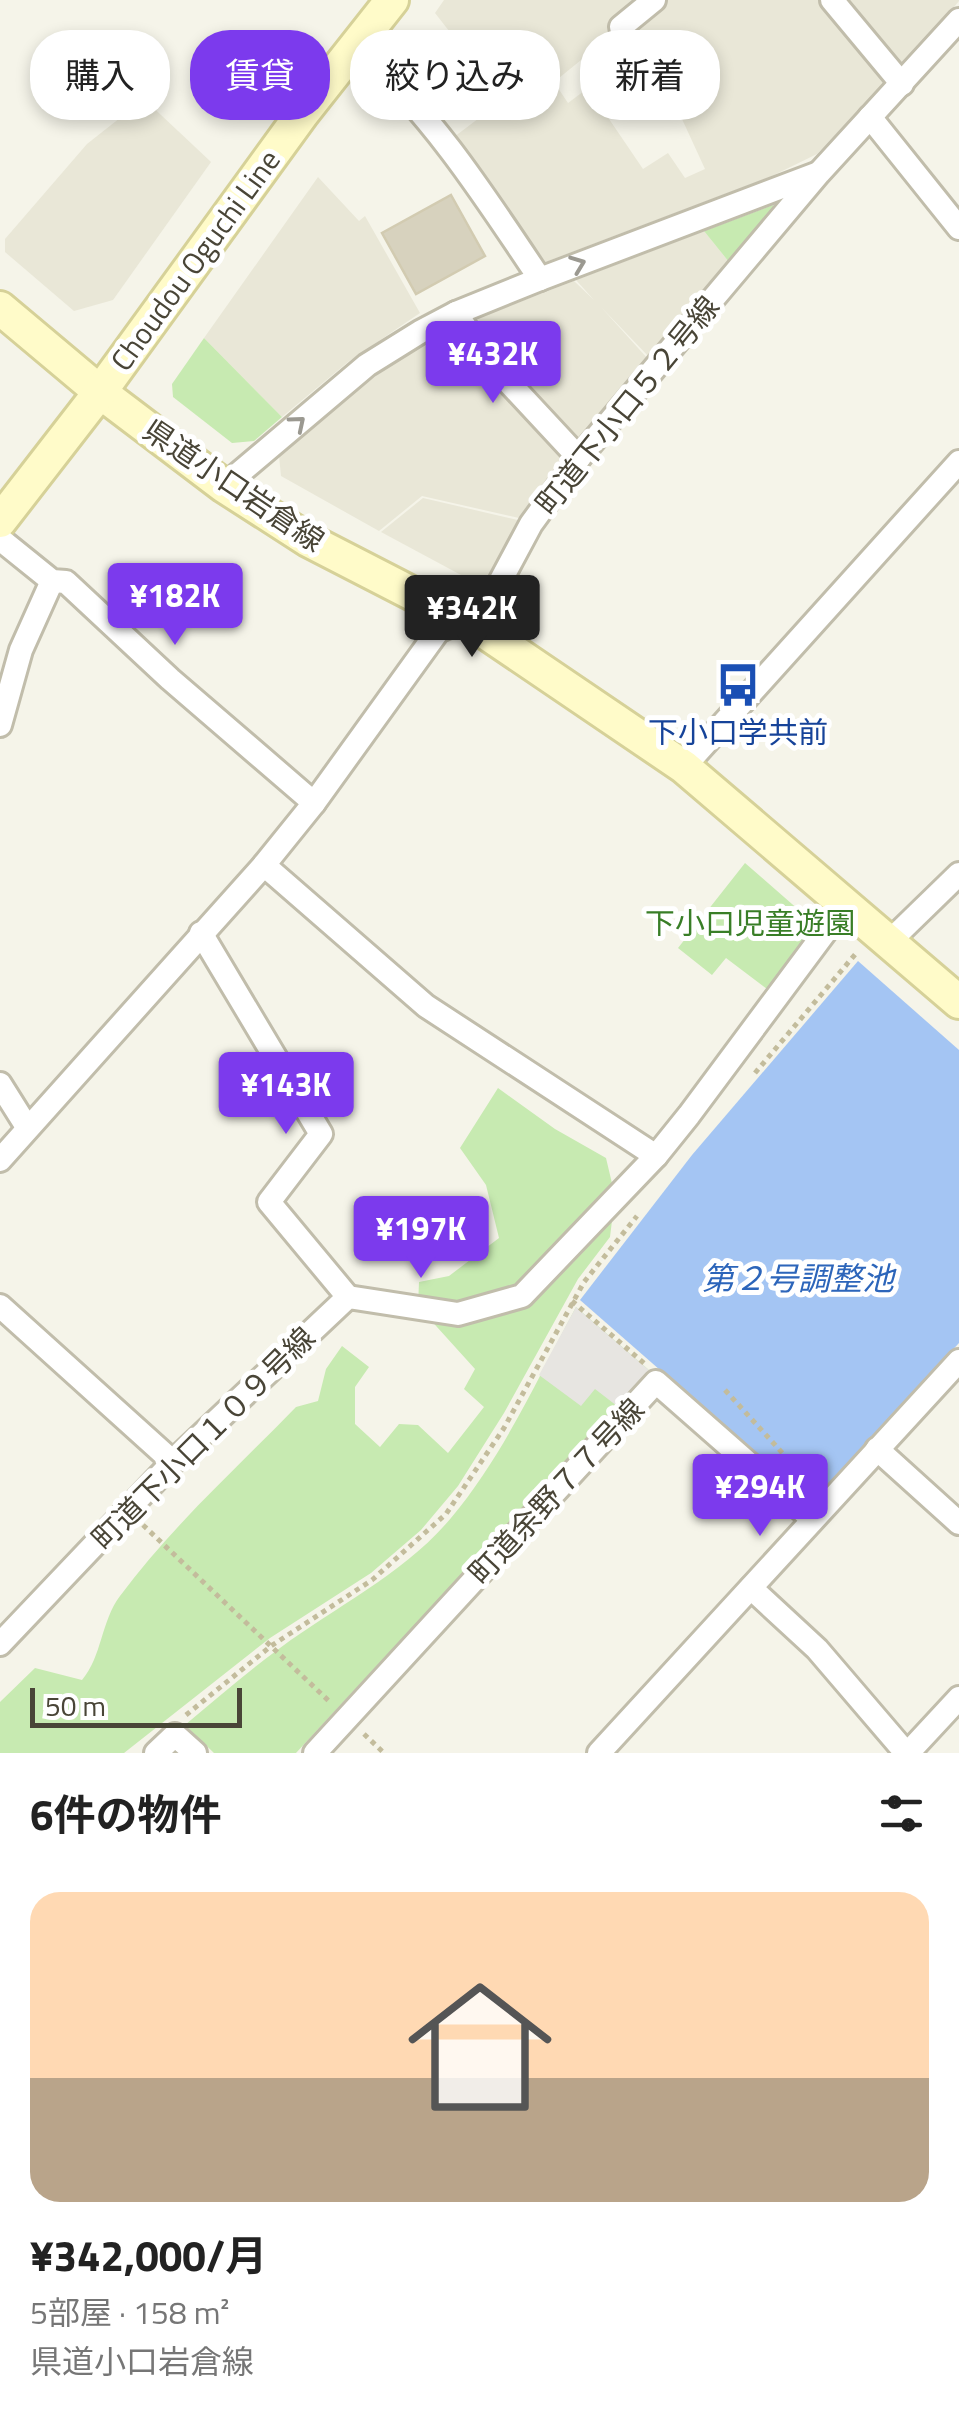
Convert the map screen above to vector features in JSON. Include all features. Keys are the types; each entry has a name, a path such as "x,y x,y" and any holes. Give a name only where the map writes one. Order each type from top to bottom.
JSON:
{"main road":[{"name":"Choudou Oguchi Line","path":"367,30 392,0"},
{"name":"Choudou Oguchi Line","path":"0,521 100,392 350,51"},
{"name":"県道小口岩倉線","path":"0,308 100,392 224,486 308,540 464,619 684,768 959,1002"}],"street":[{"path":"620,27 654,0"},
{"path":"832,0 902,84"},
{"name":"町道下小口５２号線","path":"0,1160 264,866 438,630 485,610 531,524 579,458 819,173 959,20"},
{"path":"870,117 959,228"},
{"path":"428,120 454,150 540,279"},
{"path":"224,486 368,365 456,313 819,173"},
{"path":"456,313 485,356 579,458"},
{"path":"684,768 959,462"},
{"path":"0,539 52,581 66,582 170,679 314,802"},
{"path":"0,725 21,650 52,581"},
{"path":"264,866 426,1006 656,1156"},
{"path":"882,936 959,874"},
{"path":"201,933 321,1134 268,1202 348,1297 458,1314 522,1296 656,1156 846,904"},
{"path":"0,1084 27,1127"},
{"name":"町道下小口１０９号線","path":"0,1644 173,1462 348,1297"},
{"path":"0,1306 173,1462"},
{"path":"600,1753 959,1360"},
{"name":"町道余野７７号線","path":"316,1753 656,1382 812,1519"},
{"path":"878,1448 959,1524"},
{"path":"751,1588 818,1648 907,1753 959,1698"},
{"path":"156,1753 176,1734 195,1753"}],"path":[{"path":"750,1078 882,936"},
{"path":"176,1734 180,1720 271,1646 372,1580 446,1514 504,1428 584,1282 642,1210"},
{"path":"572,1301 656,1373 656,1382"},
{"path":"725,1390 787,1458 832,1498"},
{"path":"127,1510 348,1718"}],"shaded area":[{"path":"444,0 643,0 618,30 580,30 580,61 560,77 560,30 448,30 435,13"},
{"path":"662,0 826,0 889,78 817,154 770,177 535,266 450,140 476,120 560,120 560,91 568,103 580,94 580,120 610,120 643,169 668,153 685,178 705,169 682,120 720,120 720,30 632,30 629,25"},
{"path":"840,0 959,0 959,1 899,72"},
{"path":"117,120 166,120 211,162 113,300 74,311 5,252 5,239 87,144"},
{"path":"318,177 359,221 365,216 420,313 348,362 282,417 204,338"},
{"path":"704,231 729,262 650,358 601,307 648,359 577,440 516,379 475,326 478,318 574,281 594,300 576,280"},
{"path":"451,328 477,359 450,380 427,342"},
{"path":"427,342 450,380 477,359 564,457 519,518 422,496 379,531 281,476 279,456 321,418"},
{"path":"423,498 522,521 486,578 474,582 381,532"},
{"path":"576,1307 650,1371 617,1406 595,1389 581,1406 539,1375"}],"green space":[{"path":"773,205 775,209 729,262 704,231"},
{"path":"204,338 282,417 254,441 232,443 173,397 172,384"},
{"name":"下小口児童遊園","path":"745,863 816,925 767,989 726,958 712,975 678,948"},
{"path":"498,1088 555,1129 606,1158 615,1196 610,1237 578,1279 504,1413 458,1486 421,1530 371,1573 270,1638 124,1753 0,1753 0,1702 35,1668 82,1680 94,1661 120,1596 183,1522 296,1407 318,1401 326,1369 342,1346 369,1367 355,1387 355,1424 380,1447 399,1424 418,1425 448,1453 484,1407 464,1389 475,1369 418,1306 419,1282 449,1276 499,1238 486,1185 460,1148"},
{"path":"576,1307 650,1371 296,1753 214,1753 185,1725 268,1657 392,1572 433,1538 470,1494 503,1443"}],"water":[{"name":"第２号調整池","path":"858,961 959,1050 959,1343 817,1497 804,1496 580,1300 692,1155"}],"building":[{"path":"451,195 485,256 416,294 382,233"}],"place":[{"name":"下小口学共前","path":"738,685"}]}
